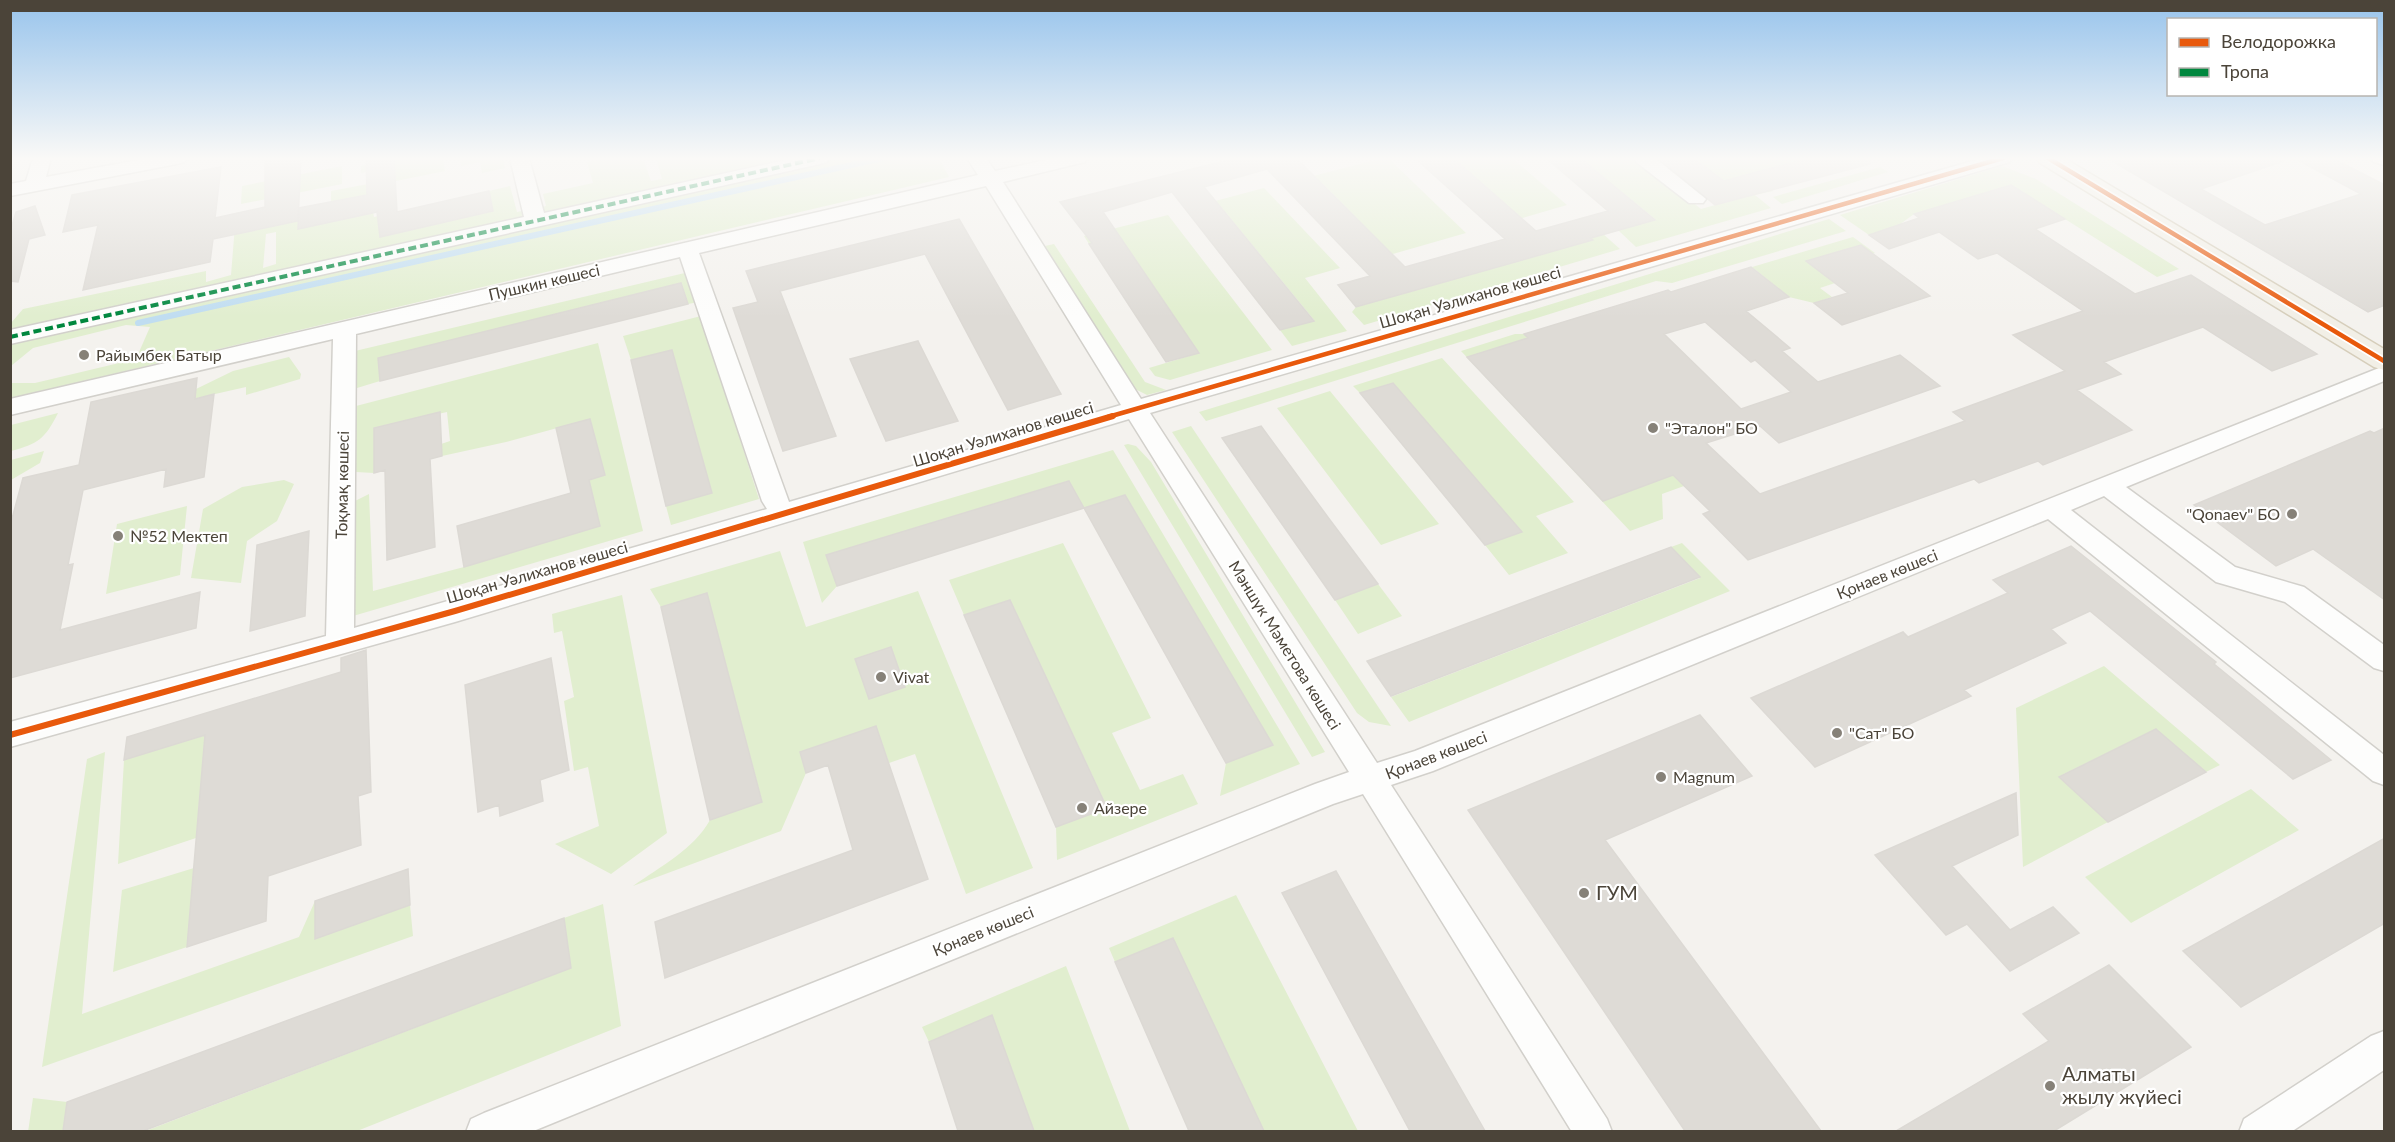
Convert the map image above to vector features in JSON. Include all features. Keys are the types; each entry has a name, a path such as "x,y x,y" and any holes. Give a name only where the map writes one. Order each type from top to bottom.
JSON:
{"main road":[{"path":"2137,211 2385,361"}],"street":[{"path":"533,211 536,222"},
{"path":"10,337 584,211"},
{"name":"Пушкин көшесі","path":"10,407 848,211"},
{"name":"Мәншүк Мәметова көшесі","path":"1012,211 1594,1131"},
{"name":"Шоқан Уәлиханов көшесі","path":"10,735 340,643 1135,409 1819,211"},
{"path":"687,249 695,266 775,501 783,514"},
{"name":"Тоқмақ көшесі","path":"340,643 345,328"},
{"name":"Қонаев көшесі","path":"484,1131 1326,793 1433,758 2385,373"},
{"path":"2106,485 2226,575 2294,594 2385,660"},
{"path":"2051,508 2385,772"},
{"path":"2257,1131 2385,1049"}],"green space":[{"path":"245,211 244,232 298,221 298,229 328,211 373,211 374,217 378,216 380,237 492,211 803,211 11,398 10,383 35,383 136,359 150,327 126,325 33,348 11,366 11,323 23,309 206,271 206,282 231,275 236,213","holes":["276,232 276,264 263,268 266,234"]},
{"path":"1187,211 1286,211 1340,268 1305,278 1347,331 1292,346 1280,330 1314,320 1226,213 1195,221"},
{"path":"1350,211 1443,211 1466,233 1358,264 1347,252 1380,242"},
{"path":"1499,211 1546,211 1492,227 1481,217"},
{"path":"1646,211 1760,211 1636,247 1618,230 1655,219"},
{"path":"1852,211 1923,211 1914,214 1899,225 1869,235 1840,215"},
{"path":"2053,211 2087,211 2179,269 2157,277"},
{"path":"1168,215 1272,350 1170,380 1155,376 1149,368 1199,353 1120,237 1089,244 1084,236"},
{"path":"1584,217 1620,249 1364,325 1352,312 1356,307 1593,240 1572,221"},
{"path":"1829,219 1846,231 1672,283 1656,281 1206,421 1199,412"},
{"path":"1853,237 1875,253 1863,257 1850,248 1807,261 1835,283 1820,288 1832,297 1814,303 1789,297 1752,267"},
{"path":"1054,244 1145,382 1166,390 1147,395 1135,389 1045,246"},
{"path":"689,272 699,302 688,304 681,283 379,358 380,381 357,388 355,351"},
{"path":"701,316 759,499 671,525 666,506 712,493 672,350 631,360 623,336"},
{"path":"1515,334 1524,334 1684,486 1662,494 1663,519 1630,531 1461,351"},
{"path":"598,343 643,531 353,616 353,502 369,494 373,591 464,567 600,526 589,480 605,475 590,419 506,442 442,456 441,444 450,441 447,412 374,428 374,473 356,472 356,406"},
{"path":"289,357 301,374 300,379 246,395 246,387 193,399 196,389 233,371"},
{"path":"1442,358 1574,502 1536,516 1568,553 1509,575 1485,545 1521,532 1393,383 1360,393 1353,386"},
{"path":"1330,391 1439,524 1381,545 1277,408"},
{"path":"58,413 45,435 28,446 11,451 11,425"},
{"path":"1191,426 1391,726 1369,722 1357,713 1172,432"},
{"path":"1124,445 1136,446 1151,462 1325,752 1312,757"},
{"path":"1113,450 1300,764 1220,796 1226,763 1273,745 1125,495 1084,508 1068,481 826,555 837,586 822,603 803,542"},
{"path":"44,451 40,463 11,480 11,460"},
{"path":"284,480 294,484 277,521 247,541 241,583 191,578 203,509 242,487"},
{"path":"187,506 180,575 106,594 117,524"},
{"path":"1063,543 1151,718 1112,733 1140,790 1183,774 1198,804 1057,860 1056,827 1107,807 1010,600 964,615 949,580"},
{"path":"1682,543 1730,591 1409,722 1391,697 1700,578 1671,547"},
{"path":"780,551 806,627 918,591 1033,868 966,894 915,754 889,763 876,726 800,752 806,773 781,831 633,886 686,849 710,820 762,801 707,593 661,607 650,589"},
{"path":"1378,584 1402,616 1358,634 1335,600"},
{"path":"622,595 667,833 611,874 555,844 599,826 588,767 574,771 564,701 574,697 562,631 554,633 552,614"},
{"path":"2104,666 2220,765 2206,772 2156,729 2060,776 2108,822 2023,867 2016,708"},
{"path":"297,707 204,746 196,838 118,864 124,760"},
{"path":"105,752 82,1014 299,937 315,901 316,938 410,905 413,936 42,1067 87,759"},
{"path":"2251,789 2299,830 2131,923 2085,877"},
{"path":"194,868 187,947 113,972 122,890"},
{"path":"1236,895 1358,1131 1264,1131 1173,938 1115,962 1109,948"},
{"path":"603,904 621,1026 357,1131 143,1132 571,968 564,918"},
{"path":"1066,966 1130,1131 1034,1131 992,1016 929,1042 922,1027"},
{"path":"33,1098 67,1102 63,1131 28,1132"}],"building":[{"path":"37,211 45,235 29,239 18,282 10,281 10,232 16,212"},
{"path":"68,211 216,211 215,218 245,211 298,211 298,221 213,239 210,262 83,290 98,225 63,232"},
{"path":"299,211 492,211 380,237 377,212 298,229"},
{"path":"1067,211 1105,211 1103,212 1199,353 1166,362 1089,244 1092,243"},
{"path":"1187,211 1224,211 1314,321 1280,330"},
{"path":"1308,211 1349,211 1405,267 1505,239 1474,211 1514,211 1536,231 1607,211 1644,211 1655,220 1591,238 1593,240 1356,307 1338,285 1370,276"},
{"path":"1923,211 2053,211 2065,219 2035,229 2135,294 2191,275 2317,354 2272,371 2203,327 2104,362 2121,374 2077,390 2132,430 2043,465 2038,461 1979,483 1974,479 1748,560 1703,514 1710,511 1673,475 1603,501 1467,357 1528,338 1524,334 1751,267 1789,297 1746,311 1790,348 1782,351 1818,382 1900,355 1940,386 1779,443 1760,426 1706,443 1760,494 1965,421 1953,412 2065,371 2013,335 2083,311 1997,253 1978,259 1939,232 1889,249 1869,235 1919,218 1914,214","holes":["1705,322 1751,362 1755,360 1791,392 1741,409 1664,334"]},
{"path":"2197,211 2241,211 2265,225 2307,211 2385,211 2385,305 2368,312"},
{"path":"959,219 1061,394 1008,410 925,254 780,291 836,436 783,451 733,308 758,302 746,271"},
{"path":"1861,245 1930,296 1842,325 1814,303 1848,293 1806,261"},
{"path":"681,283 688,304 380,381 378,358"},
{"path":"918,341 958,421 886,441 850,359"},
{"path":"672,350 712,493 666,506 631,360"},
{"path":"197,378 195,399 214,394 204,477 164,487 166,469 83,490 68,565 73,564 60,630 200,592 196,628 10,678 10,526 23,478 79,465 91,402"},
{"path":"1393,383 1522,532 1485,545 1360,393"},
{"path":"440,412 442,456 430,459 435,547 387,560 385,470 374,473 374,428"},
{"path":"590,419 605,475 589,480 600,526 464,567 457,526 571,493 556,428"},
{"path":"1261,426 1378,584 1335,600 1222,438"},
{"name":"\"Qonaev\" БО","path":"2385,428 2385,600 2313,549 2276,566 2194,505 2370,431 2374,433"},
{"path":"1069,481 1084,508 837,586 826,555"},
{"path":"1125,495 1273,745 1226,763 1084,508"},
{"path":"309,531 305,616 250,631 257,545"},
{"path":"2071,546 2216,662 2214,664 2331,760 2293,779 2090,611 2051,629 2066,643 1964,690 1971,696 1815,767 1751,698 1903,632 1908,637 2008,593 1993,580"},
{"path":"1671,547 1700,577 1391,696 1367,661"},
{"path":"707,593 762,802 710,820 661,607"},
{"path":"1010,600 1107,808 1056,827 964,615"},
{"name":"Vivat","path":"891,647 905,687 869,699 855,659"},
{"path":"366,650 371,792 358,796 361,845 268,876 266,921 187,947 205,735 124,760 127,737 341,672 341,658"},
{"path":"551,658 569,770 540,780 543,801 500,816 499,805 478,812 465,685"},
{"name":"ГУМ","path":"1700,715 1752,776 1605,840 1821,1131 1685,1131 1468,810"},
{"path":"876,726 928,879 665,978 655,922 853,850 828,765 806,773 800,752"},
{"path":"2156,729 2206,772 2108,822 2059,777"},
{"path":"2016,793 2018,835 1952,866 2010,930 2053,907 2079,933 2010,971 1967,924 1946,935 1875,855"},
{"path":"2385,838 2385,923 2241,1007 2183,951"},
{"path":"408,869 410,905 315,939 315,901"},
{"path":"1336,871 1485,1131 1410,1131 1282,893"},
{"path":"564,918 571,968 143,1131 63,1131 67,1102"},
{"path":"1173,938 1264,1131 1189,1131 1115,962"},
{"name":"Алматы жылу жүйесі","path":"2109,965 2191,1047 2054,1131 1896,1131 2049,1041 2023,1014"},
{"path":"992,1015 1034,1131 958,1131 929,1042"}],"waterway":[{"path":"138,323 642,211"}],"marked path":[{"path":"10,337 579,211"}],"cycle path":[{"path":"10,735 455,611 1135,409 1819,211"},
{"path":"2136,211 2384,361"}],"place":[{"name":"Райымбек Батыр","path":"84,355"},
{"name":"\"Эталон\" БО","path":"1653,428"},
{"name":"\"Qonaev\" БО","path":"2292,514"},
{"name":"№52 Мектеп","path":"118,536"},
{"name":"Vivat","path":"881,677"},
{"name":"\"Сат\" БО","path":"1837,733"},
{"name":"Magnum","path":"1661,777"},
{"name":"Айзере","path":"1082,808"},
{"name":"ГУМ","path":"1584,893"},
{"name":"Алматы жылу жүйесі","path":"2050,1086"}]}
